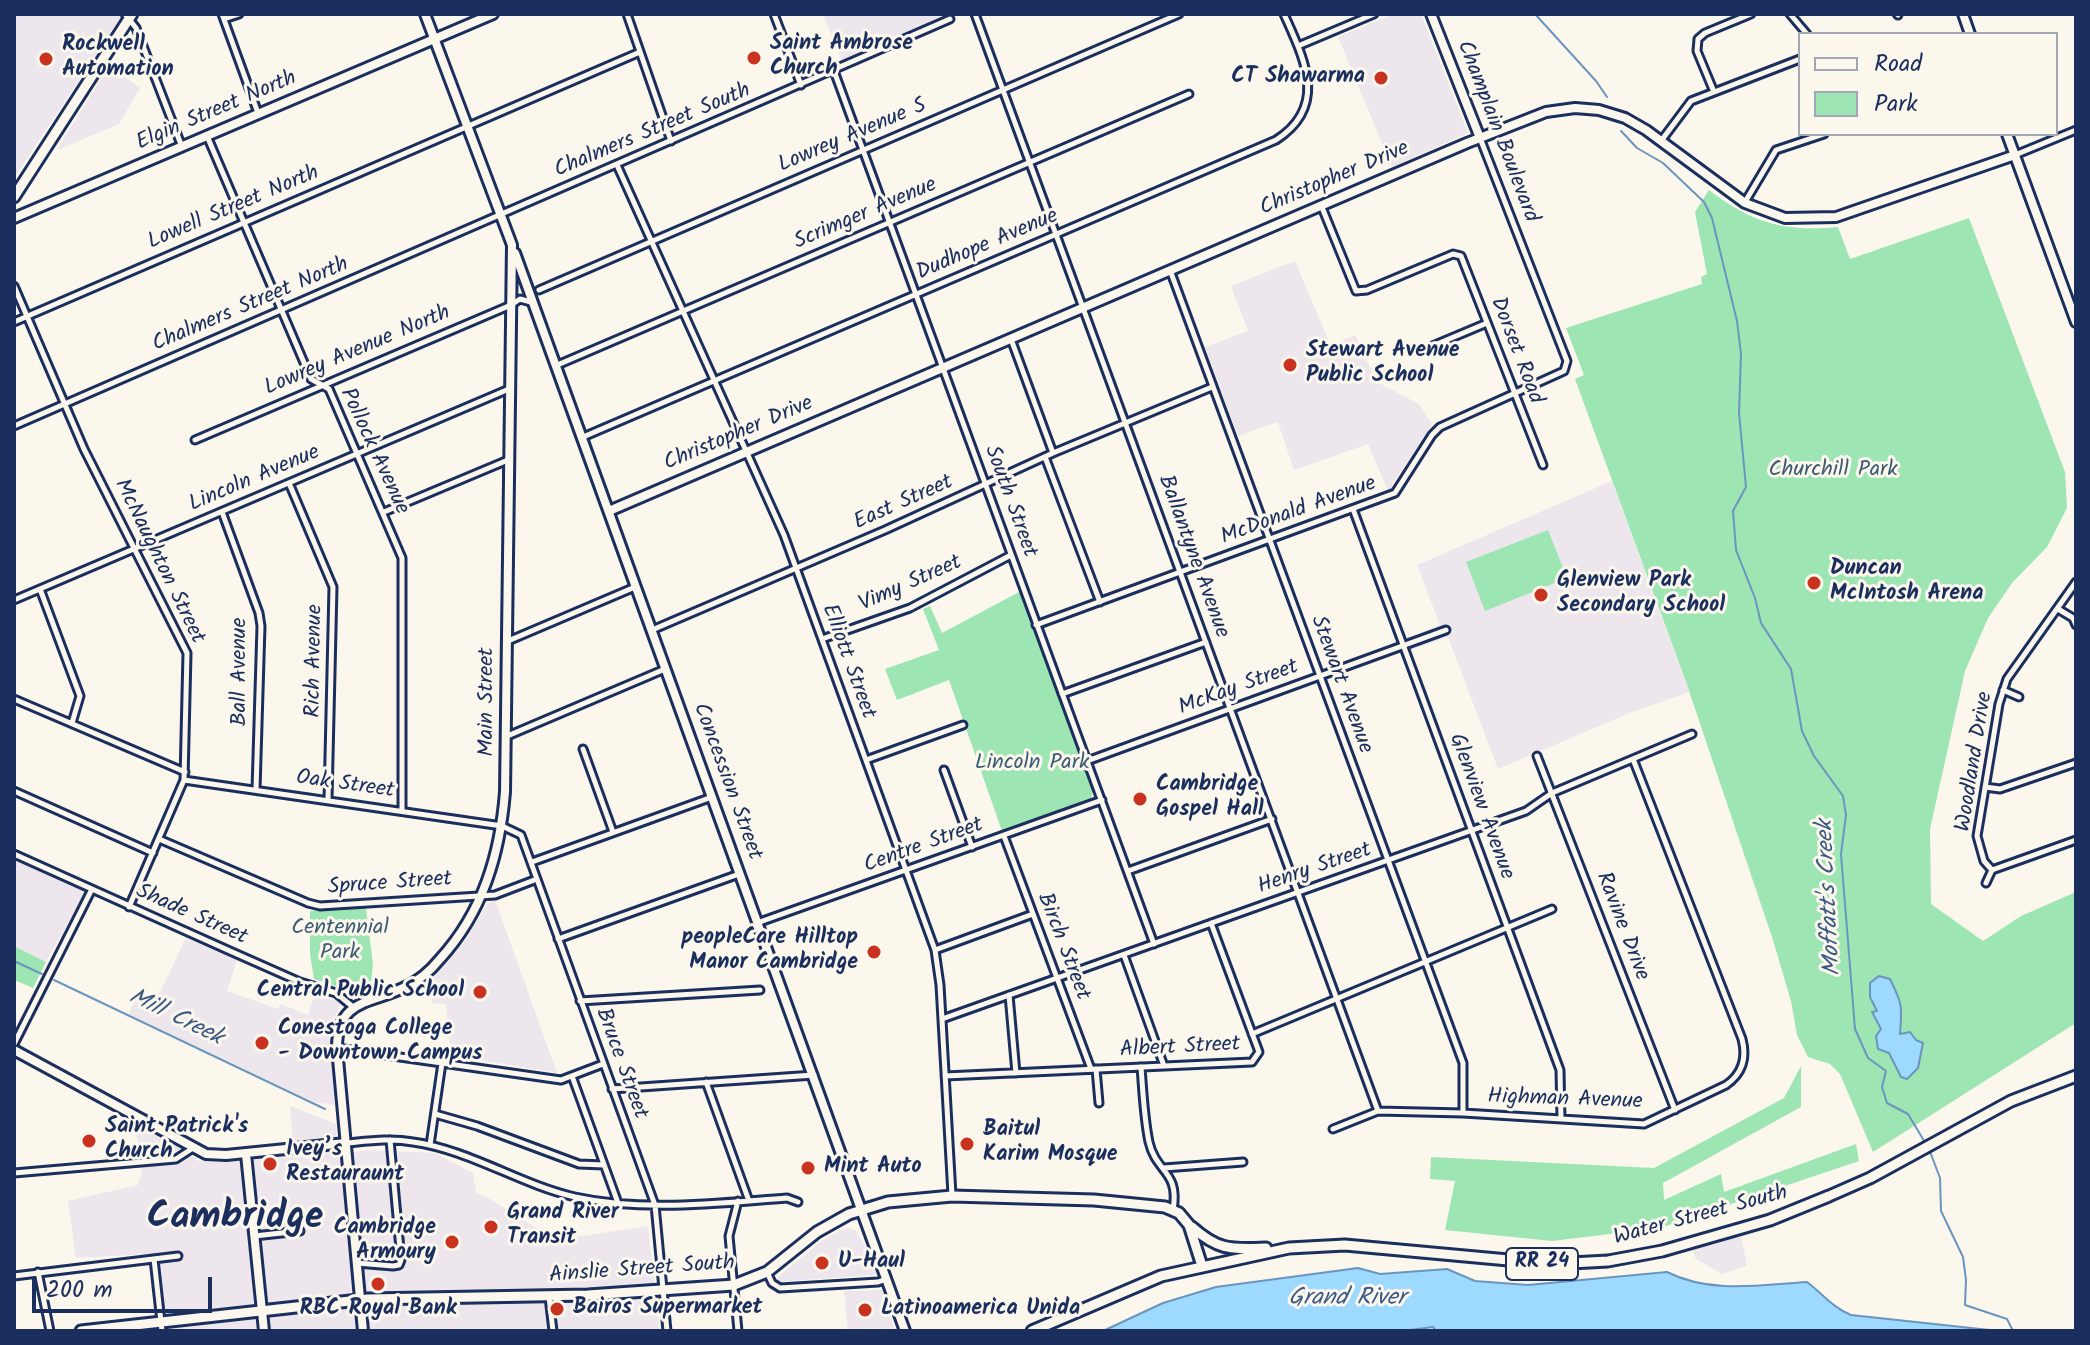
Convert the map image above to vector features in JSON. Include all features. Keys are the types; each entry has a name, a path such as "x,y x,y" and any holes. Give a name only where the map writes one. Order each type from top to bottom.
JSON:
{"main road":[{"name":"Main Street","path":"353,1007 407,987 423,976 459,937 483,895 502,826 512,245 425,14"},
{"name":"Elgin Street North","path":"14,218 493,14"},
{"name":"Champlain Boulevard","path":"1431,14 1480,138"},
{"path":"14,197 128,16"},
{"name":"Christopher Drive","path":"609,511 1537,115 1575,108 1617,115 1661,141 1745,203 1785,218 1836,217 2015,155"},
{"path":"2008,136 2076,322"},
{"name":"Concession Street","path":"512,245 905,1331"},
{"path":"353,1007 339,1028 337,1048 363,1331"},
{"path":"14,1047 193,1148 213,1155 346,1143"},
{"name":"Water Street South","path":"1032,1331 1143,1282 1289,1248 1345,1245 1552,1264 1608,1261 1662,1251 1770,1220 1870,1178 2011,1101 2076,1076"},
{"path":"246,1154 264,1331"},
{"name":"Ainslie Street South","path":"81,1331 161,1326 262,1310 360,1300 549,1296 734,1285 767,1272 817,1232 862,1210 900,1200 952,1196 1094,1200 1156,1205 1173,1210"},
{"path":"1173,1210 1207,1241 1223,1248 1289,1248"},
{"path":"1189,1225 1202,1266"}],"street":[{"path":"239,14 223,17 259,114"},
{"path":"627,14 671,141"},
{"path":"774,14 801,85"},
{"name":"Ballantyne Avenue","path":"975,14 1378,1111"},
{"name":"Lowrey Avenue S","path":"539,290 1179,14"},
{"name":"Dudhope Avenue","path":"582,438 1268,144 1285,133 1301,115 1308,95 1307,70 1284,14"},
{"path":"1298,46 1374,14"},
{"path":"1714,92 1697,51 1698,39 1705,33 1751,14"},
{"path":"1790,14 1805,32"},
{"path":"128,16 136,28 182,147"},
{"name":"Chalmers Street South","path":"501,215 950,19"},
{"name":"Lowell Street North","path":"14,322 640,52"},
{"path":"1661,141 1691,101 1798,60"},
{"name":"South Street","path":"834,71 1154,944"},
{"name":"Scrimger Avenue","path":"555,366 1189,94"},
{"name":"Christopher Drive","path":"2015,155 2076,130"},
{"name":"Pollock Avenue","path":"207,136 311,379 329,389 401,553 402,810"},
{"path":"1745,203 1776,150 1818,136"},
{"name":"Champlain Boulevard","path":"1480,138 1529,263"},
{"name":"Elliott Street","path":"617,165 779,524 935,950 939,969 952,1196"},
{"name":"Dorset Road","path":"1321,205 1356,291 1367,290 1453,254 1461,256 1543,465"},
{"name":"Chalmers Street North","path":"14,426 501,215"},
{"name":"McDonald Avenue","path":"1036,625 1395,493 1440,427 1561,375 1567,364 1529,263"},
{"name":"Stewart Avenue","path":"1170,270 1463,1063 1463,1113"},
{"name":"McNaughton Street","path":"14,286 84,449 187,653 184,780 129,907"},
{"name":"Lowrey Avenue North","path":"195,440 525,299 533,303"},
{"path":"1418,352 1487,323"},
{"path":"1011,339 1053,453"},
{"name":"East Street","path":"652,630 1212,386"},
{"name":"Lincoln Avenue","path":"14,600 509,389"},
{"path":"1045,457 1100,602"},
{"path":"384,512 508,460"},
{"name":"Rich Avenue","path":"289,483 333,587 328,800"},
{"name":"Glenview Avenue","path":"1353,509 1560,1070 1561,1119"},
{"name":"Ball Avenue","path":"222,512 261,626 256,790"},
{"name":"Vimy Street","path":"822,639 910,608 1011,555"},
{"name":"Woodland Drive","path":"1992,870 1984,861 1977,836 2003,690 2007,679 2076,582"},
{"path":"506,642 636,587"},
{"path":"40,589 80,696 72,723"},
{"path":"2058,609 2073,618 2076,625"},
{"name":"McKay Street","path":"1087,761 1446,630"},
{"path":"1062,694 1206,642"},
{"path":"505,737 666,669"},
{"path":"2003,690 2019,697"},
{"path":"14,699 185,772"},
{"path":"865,760 963,725"},
{"name":"Henry Street","path":"942,1019 1526,811 1552,793 1692,734"},
{"path":"583,749 613,832"},
{"name":"Ravine Drive","path":"1537,756 1675,1110"},
{"name":"Highman Avenue","path":"1333,1129 1378,1111 1463,1113 1640,1125 1732,1080 1744,1060 1744,1047 1633,759"},
{"path":"1985,787 2000,789 2076,763"},
{"path":"944,770 972,847"},
{"name":"Oak Street","path":"184,780 502,826"},
{"path":"14,791 153,853"},
{"path":"532,862 713,796"},
{"name":"Centre Street","path":"757,923 1102,800"},
{"path":"1128,871 1272,819"},
{"name":"Bruce Street","path":"502,826 521,835 532,862 655,1205 667,1331"},
{"name":"Birch Street","path":"1004,836 1094,1069 1099,1103"},
{"name":"Spruce Street","path":"159,839 314,905 495,895 537,879"},
{"path":"1986,883 1992,870 2076,840"},
{"name":"Shade Street","path":"14,854 300,982 336,993 353,1007"},
{"path":"558,939 740,874"},
{"path":"14,1047 92,889"},
{"name":"Albert Street","path":"945,1076 1252,1062 1259,1052 1252,1034 1552,909"},
{"path":"935,950 1033,914"},
{"path":"1211,923 1252,1034"},
{"path":"1124,955 1164,1066"},
{"path":"580,1001 760,990"},
{"path":"1009,995 1016,1073"},
{"path":"337,1048 561,1080 603,1064"},
{"path":"430,1145 442,1063"},
{"path":"1141,1067 1149,1140 1153,1153 1175,1187 1173,1210"},
{"path":"612,1089 814,1075"},
{"path":"572,1076 618,1203"},
{"path":"706,1082 749,1201"},
{"path":"435,1114 579,1164 604,1165"},
{"path":"357,1263 393,1266 399,1265 401,1260 390,1140"},
{"path":"346,1143 390,1140 430,1145 550,1190 593,1201 655,1205 787,1198 798,1202"},
{"path":"14,1173 176,1159 193,1148"},
{"path":"1163,1168 1243,1162"},
{"path":"738,1201 729,1236 738,1331"},
{"path":"254,1236 300,1231"},
{"path":"14,1276 178,1256"},
{"path":"154,1259 161,1326"},
{"path":"38,1272 50,1331"},
{"path":"767,1272 772,1283 780,1288 888,1279"},
{"path":"549,1296 553,1331"}],"shaded area":[{"path":"14,14 122,16 14,178"},
{"path":"823,14 951,14 842,61"},
{"path":"1393,14 1421,14 1468,133 1392,167 1338,37"},
{"path":"109,65 140,88 119,124 57,150"},
{"name":"Stewart Avenue Public School","path":"1295,261 1331,346 1355,335 1377,382 1419,404 1432,424 1392,485 1392,500 1368,444 1294,470 1278,422 1238,436 1205,347 1248,331 1231,286"},
{"name":"Glenview Park Secondary School","path":"1612,481 1689,692 1632,712 1498,769 1448,637 1412,652 1407,636 1440,625 1417,565"},
{"path":"14,860 85,892 46,962 14,946"},
{"name":"Central Public School","path":"495,900 557,1073 451,1055 446,1004 432,1003 431,981 465,941 488,903"},
{"name":"Conestoga College - Downtown Campus","path":"186,938 237,960 227,991 278,1009 281,1004 308,1015 315,993 341,1003 333,1021 334,1105 314,1102 129,1014 139,992 156,1001"},
{"path":"290,1106 336,1124 338,1154 367,1150 435,1153 473,1173 476,1193 556,1240 648,1226 660,1331 134,1331 157,1327 149,1254 76,1258 68,1201 138,1185 142,1170 134,1119 180,1146 198,1161 240,1161 294,1155"},
{"path":"850,1228 855,1230 867,1249 876,1272 874,1275 778,1282 778,1277 820,1242"},
{"path":"1741,1235 1747,1266 1722,1274 1695,1258 1693,1250"},
{"path":"883,1290 895,1331 877,1331 876,1328 848,1330 844,1291"}],"green space":[{"name":"Churchill Park","path":"1709,190 1754,218 1769,223 1801,228 1838,227 1850,259 1969,218 2065,472 2067,508 2047,547 2012,583 1988,618 1965,671 1930,829 1931,904 1983,941 2021,916 2076,892 2076,1023 1873,1152 1840,1074 1830,1064 1808,1057 1797,1035 1791,1001 1773,940 1686,682 1575,379 1584,375 1566,328 1702,284 1701,277 1707,274 1695,212"},
{"path":"1548,530 1567,578 1485,611 1466,562"},
{"name":"Lincoln Park","path":"1021,591 1093,788 1091,800 1002,831 949,680 897,700 885,669 939,650 923,609 930,606 942,633"},
{"name":"Centennial Park","path":"366,908 373,965 370,989 335,986 314,979 310,954 310,911"},
{"path":"14,946 46,962 33,988 14,980"},
{"path":"1801,1066 1801,1107 1663,1183 1664,1200 1721,1174 1724,1192 1856,1144 1859,1161 1660,1228 1552,1241 1445,1230 1455,1181 1430,1179 1431,1157 1654,1168 1784,1098"}],"water":[{"path":"1879,976 1890,979 1897,995 1901,1012 1900,1034 1910,1032 1923,1043 1918,1068 1907,1079 1901,1077 1889,1053 1878,1049 1876,1036 1881,1029 1872,1012 1877,1011 1870,997 1870,983"},
{"name":"Grand River","path":"1358,1268 1380,1274 1447,1269 1475,1281 1528,1285 1667,1272 1718,1286 1807,1282 1833,1305 1851,1315 1999,1331 1436,1331 1433,1327 1403,1331 1103,1331 1163,1303 1216,1287"}],"waterway":[{"name":"Moffatt's Creek","path":"1535,14 1607,97"},
{"name":"Moffatt's Creek","path":"1621,131 1637,148 1663,163 1704,202 1712,218 1737,321 1741,354 1739,413 1746,487 1733,511 1736,550 1755,598 1761,623 1791,669 1802,731 1814,756 1843,796 1846,815 1841,854 1855,1029 1868,1058 1886,1071 1882,1087 1887,1103 1908,1114 1926,1144"},
{"name":"Mill Creek","path":"14,961 42,974"},
{"name":"Mill Creek","path":"54,980 325,1109"},
{"name":"Moffatt's Creek","path":"1929,1149 1940,1178 1941,1211 1963,1257 1965,1305 2007,1319 2013,1331"}],"place":[{"name":"Saint Ambrose Church","path":"754,58"},
{"name":"Rockwell Automation","path":"46,59"},
{"name":"CT Shawarma","path":"1381,78"},
{"name":"Stewart Avenue Public School","path":"1290,365"},
{"name":"Duncan McIntosh Arena","path":"1814,583"},
{"name":"Glenview Park Secondary School","path":"1541,595"},
{"name":"Cambridge Gospel Hall","path":"1140,799"},
{"name":"peopleCare Hilltop Manor Cambridge","path":"874,952"},
{"name":"Central Public School","path":"480,992"},
{"name":"Conestoga College - Downtown Campus","path":"262,1043"},
{"name":"Saint Patrick's Church","path":"89,1141"},
{"name":"Baitul Karim Mosque","path":"967,1144"},
{"name":"Ivey’s Restauraunt","path":"270,1164"},
{"name":"Mint Auto","path":"808,1168"},
{"name":"Grand River Transit","path":"491,1227"},
{"name":"Cambridge Armoury","path":"452,1242"},
{"name":"U-Haul","path":"822,1263"},
{"name":"RBC Royal Bank","path":"378,1284"},
{"name":"Bairos Supermarket","path":"557,1309"},
{"name":"Latinoamerica Unida","path":"865,1310"}],"district":[{"name":"Cambridge","path":"235,1221"}]}
